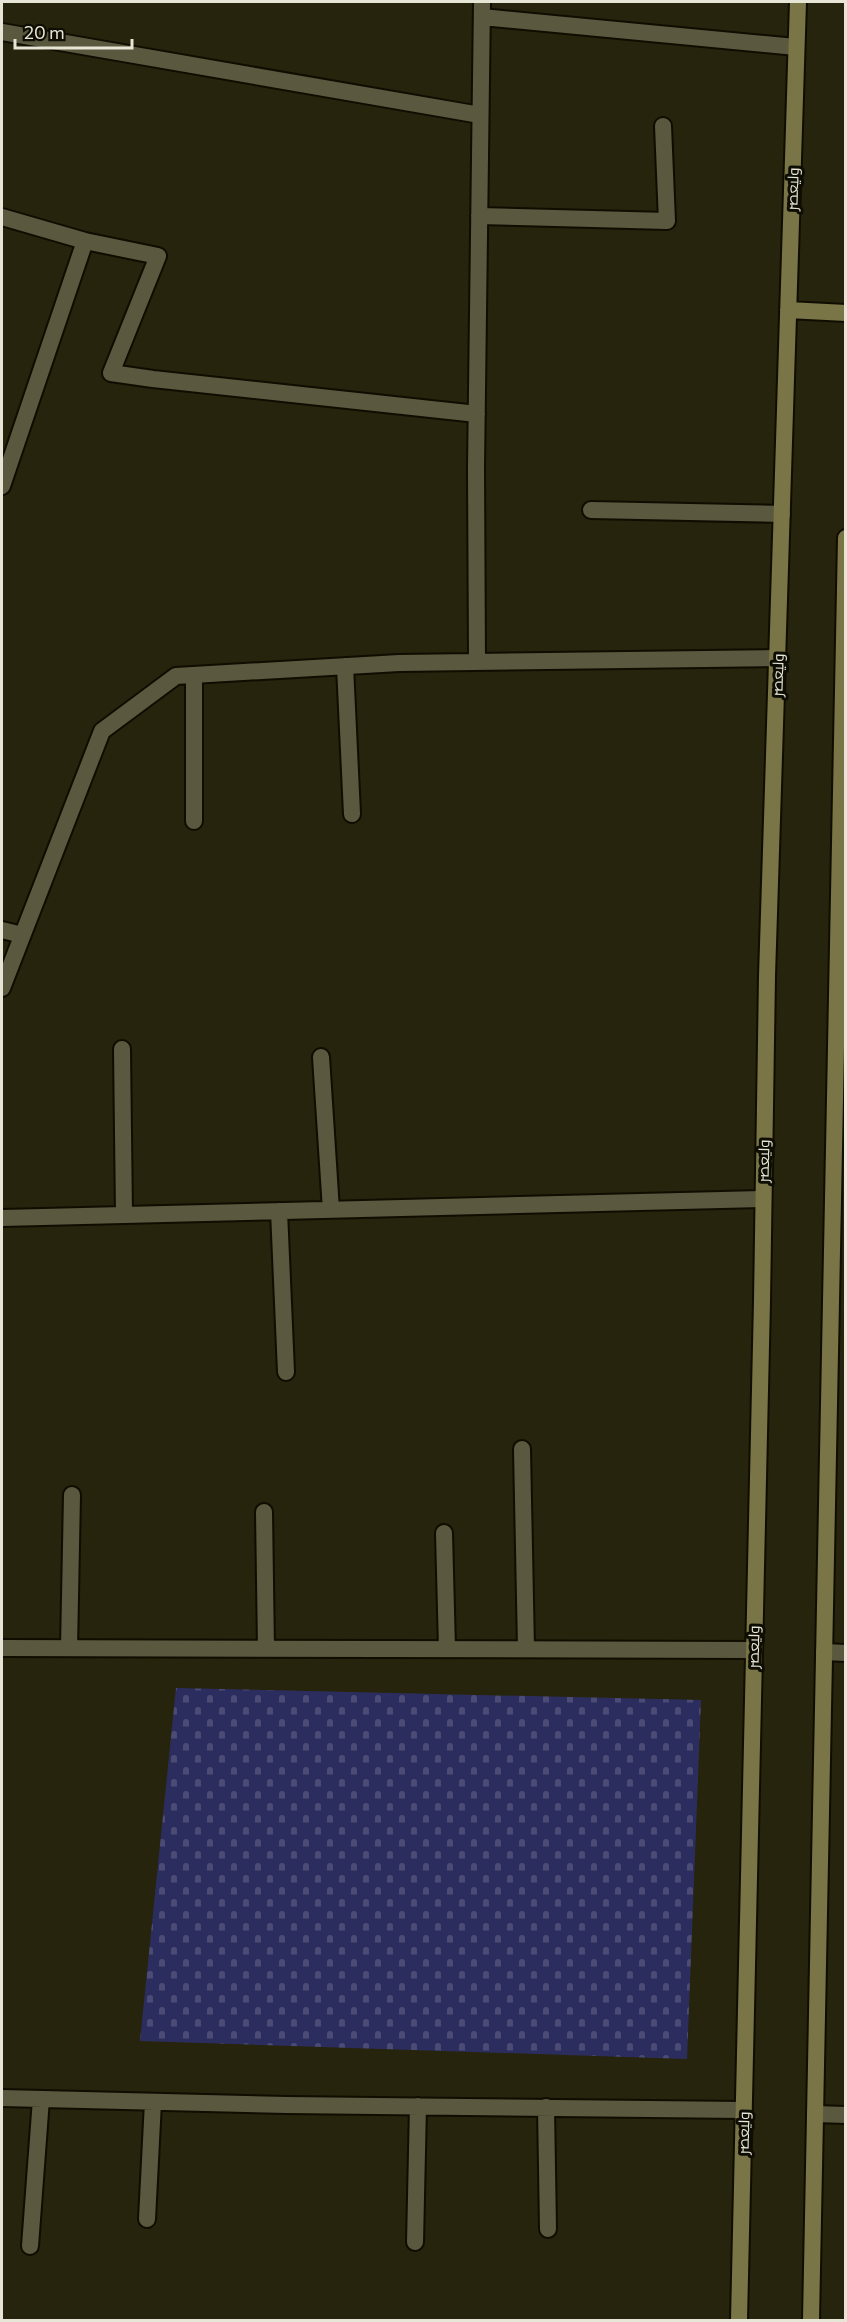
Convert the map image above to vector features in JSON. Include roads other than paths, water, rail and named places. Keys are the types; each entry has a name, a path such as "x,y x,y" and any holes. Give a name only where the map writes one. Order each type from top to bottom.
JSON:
{"main road":[{"name":"ولیعصر","path":"739,2320 762,1301 762,1199 798,2"},
{"path":"788,310 846,313"},
{"path":"811,2320 824,1652 841,988 846,538"}],"street":[{"path":"477,662 477,414 482,9 796,47"},
{"path":"2,32 480,115"},
{"path":"479,216 667,220 663,126"},
{"path":"2,217 85,241 158,256 111,373 477,414"},
{"path":"2,486 85,241"},
{"path":"591,510 782,514"},
{"path":"2,988 102,731 176,676 399,663 777,658"},
{"path":"345,666 352,814"},
{"path":"194,675 194,821"},
{"path":"2,930 22,935"},
{"path":"122,1049 124,1215"},
{"path":"321,1057 331,1210"},
{"path":"2,1218 762,1199"},
{"path":"279,1211 286,1372"},
{"path":"522,1449 526,1649"},
{"path":"69,1648 72,1495"},
{"path":"264,1512 266,1649"},
{"path":"444,1533 447,1649"},
{"path":"2,1648 753,1650"},
{"path":"824,1652 846,1653"},
{"path":"2,2098 743,2110"},
{"path":"30,2246 41,2099"},
{"path":"147,2219 153,2102"},
{"path":"415,2241 418,2106"},
{"path":"546,2107 548,2229"},
{"path":"815,2115 846,2115"}]}
